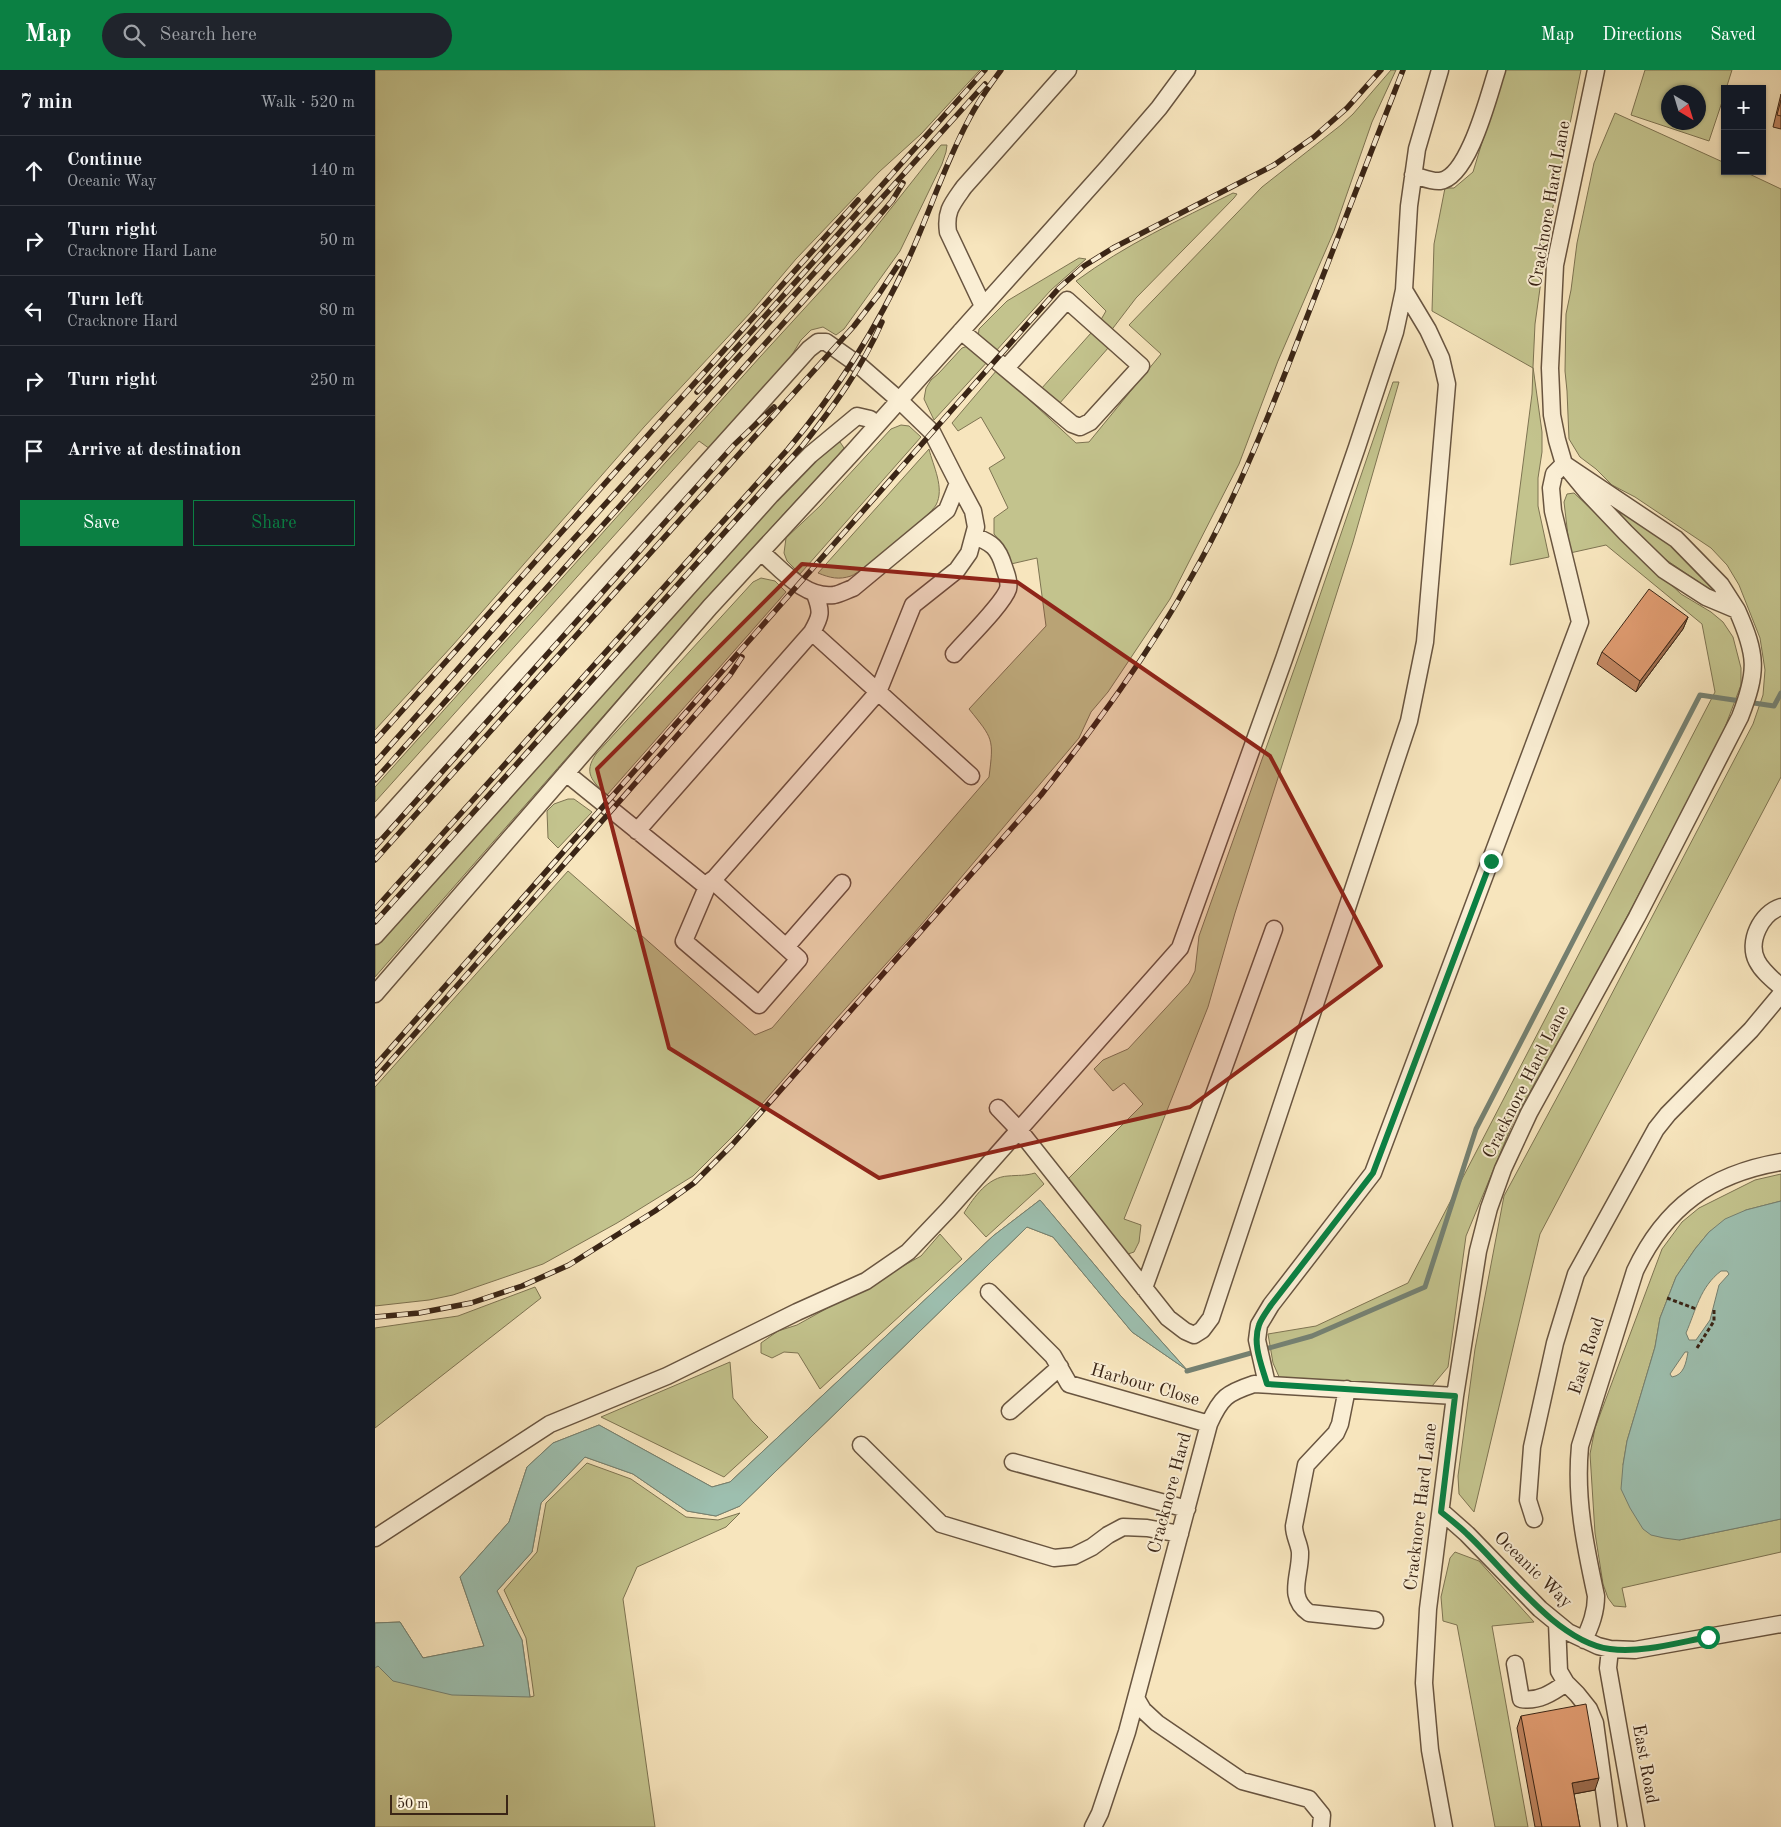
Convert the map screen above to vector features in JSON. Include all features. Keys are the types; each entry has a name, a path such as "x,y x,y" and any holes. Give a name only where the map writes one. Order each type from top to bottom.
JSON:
{"lane":[{"path":"983,306 947,232 946,219 952,204 964,187 1068,70"},
{"path":"375,994 703,614 877,425 1135,136 1187,70"},
{"path":"375,1538 550,1424 667,1376 797,1312 866,1281 908,1252 1180,948 1241,780 1395,332 1404,290 1409,206 1417,149 1440,70"},
{"path":"1413,175 1440,181 1453,174 1463,162 1474,140 1497,70"},
{"name":"Cracknore Hard Lane","path":"1596,70 1555,265 1550,368 1552,415 1564,464 1587,492 1626,533 1665,570 1706,597 1737,610"},
{"path":"998,1108 1019,1130 1168,1318 1185,1331 1194,1335 1202,1330 1211,1318 1409,721 1425,642 1447,384 1441,358 1404,290"},
{"path":"961,331 1072,424 1080,427 1090,422 1141,366 1067,300 1006,368"},
{"path":"375,831 809,349 818,342 826,342 835,347 899,400 932,432 973,511 976,526 969,553 957,570 913,605 878,692 709,883 685,941 759,1005 799,959 709,883 637,831 566,774"},
{"path":"375,936 771,495 810,455 857,416 869,419 877,425"},
{"path":"1267,1384 1257,1340 1259,1325 1271,1305 1373,1173 1580,622 1553,512 1551,488 1554,474 1564,464"},
{"name":"Cracknore Hard Lane","path":"1444,1827 1430,1750 1424,1683 1428,1609 1455,1396 1478,1251 1489,1208 1503,1169 1529,1113 1637,917 1740,717 1749,695 1754,674 1753,655 1748,634 1737,610 1721,585 1677,539 1564,464"},
{"path":"761,552 798,584 815,594 835,595 853,588 947,510 958,483"},
{"path":"953,654 997,604 1008,588 1009,581 995,546 973,536"},
{"path":"637,831 813,632 820,618 820,608 815,594"},
{"path":"813,632 971,776"},
{"path":"786,947 842,882"},
{"path":"1781,906 1772,910 1763,920 1755,934 1755,955 1762,968 1781,987"},
{"path":"1144,1288 1275,929"},
{"path":"1534,1519 1528,1500 1532,1447 1555,1343 1576,1274 1657,1129 1668,1114 1751,1030 1781,994"},
{"name":"East Road","path":"1584,1640 1596,1609 1596,1596 1578,1500 1579,1446 1635,1271 1645,1250 1663,1226 1685,1203 1709,1186 1730,1175 1755,1166 1781,1162"},
{"path":"989,1292 1053,1356 1060,1367 1011,1411"},
{"name":"Harbour Close","path":"1060,1367 1069,1384 1209,1424"},
{"name":"Cracknore Hard","path":"1093,1827 1100,1813 1127,1732 1209,1424 1217,1404 1233,1390 1254,1384 1455,1396"},
{"path":"1347,1389 1340,1424 1336,1433 1306,1465 1294,1533 1299,1547 1300,1559 1295,1596 1301,1608 1309,1613 1375,1620"},
{"path":"861,1444 941,1524 1053,1558 1074,1556 1092,1547 1108,1534 1123,1527 1147,1528 1180,1534"},
{"path":"1013,1462 1187,1509"},
{"name":"Oceanic Way","path":"1441,1512 1467,1534 1521,1592 1557,1623 1584,1640 1598,1646 1610,1649 1635,1650 1781,1624"},
{"path":"1557,1623 1559,1671 1566,1683 1589,1709 1595,1723 1609,1826"},
{"name":"East Road","path":"1610,1649 1608,1668 1636,1827"},
{"path":"1515,1664 1521,1699 1541,1698 1566,1683"},
{"path":"1136,1698 1143,1710 1157,1723 1242,1781 1309,1799 1322,1815 1321,1827"}],"path":[{"path":"1667,1298 1696,1309"},
{"path":"1697,1348 1714,1321 1714,1308"}],"highlighted area":[{"path":"802,564 1017,582 1270,756 1381,966 1190,1107 879,1178 669,1048 597,769"}],"green space":[{"path":"375,70 980,70 921,134 879,172 796,259 752,311 644,427 453,645 375,730"},
{"path":"1391,70 1396,70 1372,122 1334,231 1278,361 1239,464 1170,599 1108,692 1091,712 1079,738 915,932 741,1128 693,1176 617,1223 543,1264 453,1295 429,1300 375,1306 375,1087 568,871 755,1035 772,1028 989,777 990,740 969,709 1046,626 1037,558 1011,564 1000,541 994,534 994,518 1008,508 989,468 1005,458 981,417 958,431 952,423 997,370 1076,443 1089,442 1161,354 1129,325 1262,187 1341,125"},
{"path":"1504,70 1581,70 1548,231 1535,324 1533,367 1542,432 1542,452 1538,478 1538,506 1549,557 1510,565 1532,394 1533,368 1432,311 1434,244 1445,188 1454,188 1473,172"},
{"path":"1645,70 1732,70 1727,85 1721,85 1721,105 1709,141 1676,130 1706,130 1706,85 1661,85 1661,125 1631,115"},
{"path":"1615,113 1721,161 1721,175 1751,175 1781,189 1781,777 1540,1234 1474,1512 1459,1494 1458,1476 1475,1349 1504,1196 1753,724 1763,695 1765,670 1760,638 1739,585 1727,565 1711,548 1635,497 1612,485 1596,469 1580,457 1569,439 1565,371 1566,314 1577,243 1594,163"},
{"path":"941,145 947,145 942,164 900,251 844,329 836,335 823,327 811,330 801,340 790,358 710,449 699,441 375,802 375,787 858,250"},
{"path":"1233,193 1237,194 1136,298 1110,332 1099,323 1106,311 1076,281 1133,244"},
{"path":"1079,258 1086,259 1051,290 995,352 978,338 979,329 1007,301"},
{"path":"1091,333 1109,347 1059,404 1041,389"},
{"path":"968,346 989,360 934,420 924,399 926,388 931,380 962,348"},
{"path":"1393,382 1399,382 1353,542 1235,913 1208,1007 1124,1219 1141,1225 1139,1242 1134,1252 1125,1255 1068,1179 1143,1104 1124,1083 1113,1091 1094,1069 1103,1060 1128,1049 1189,983 1195,971 1199,936 1306,636"},
{"path":"901,425 909,426 921,437 800,574 787,561 784,553 786,538 820,506 891,429"},
{"path":"840,442 844,448 839,454 709,595 375,977 375,945 781,493 833,444"},
{"path":"929,449 939,484 936,505 931,511 910,531 851,576 834,578 818,573"},
{"path":"1574,493 1681,594 1711,612 1723,622 1733,637 1741,668 1741,685 1722,735 1609,951 1514,1120 1466,1236 1448,1367 1427,1392 1280,1379 1273,1363 1268,1334 1316,1326 1408,1283 1715,692 1702,624 1606,545 1570,553 1564,502 1567,494"},
{"path":"1605,498 1670,543 1718,595 1659,555"},
{"path":"761,578 775,581 786,592 607,795 593,781 591,776 590,766 596,754 753,582"},
{"path":"574,799 592,812 558,848 548,838 547,811 554,804"},
{"path":"1035,1173 1044,1184 986,1237 964,1213 982,1189 994,1180 1001,1177"},
{"path":"1781,1174 1781,1201 1746,1210 1709,1232 1676,1277 1660,1318 1655,1347 1627,1441 1623,1465 1679,1540 1781,1519 1781,1552 1622,1588 1626,1607 1614,1606 1608,1598 1603,1584 1595,1533 1590,1454 1595,1428 1662,1249 1682,1222 1699,1208 1755,1180"},
{"path":"1040,1200 1120,1295 1187,1370 1132,1332 1053,1237 1027,1227 740,1506 716,1516 687,1511 633,1474 585,1457 541,1503 532,1552 497,1591 522,1640 530,1697 534,1696 526,1638 504,1590 537,1552 546,1503 587,1463 631,1479 686,1517 718,1520 740,1513 726,1527 637,1567 623,1599 655,1827 375,1827 375,1623 400,1622 423,1658 484,1646 460,1577 509,1522 527,1467 553,1443 599,1425 712,1487 730,1482 993,1236"},
{"path":"940,1234 962,1259 820,1389 798,1353 784,1352 772,1358 761,1353 761,1343 778,1331 797,1325 921,1256"},
{"path":"535,1287 541,1298 375,1428 375,1328 458,1316"},
{"path":"730,1362 733,1398 768,1437 724,1477 601,1417"},
{"path":"1455,1552 1479,1561 1534,1622 1492,1626 1528,1827 1495,1827 1457,1625 1443,1621 1441,1597 1450,1558"}],"shaded area":[{"path":"1040,1200 1120,1295 1187,1370 1132,1332 1053,1237 1027,1227 740,1506 716,1516 687,1511 633,1474 585,1457 541,1503 532,1552 497,1591 522,1640 530,1697 452,1695 393,1681 378,1666 375,1668 375,1623 400,1622 423,1658 484,1646 460,1577 509,1522 527,1467 553,1443 599,1425 712,1487 730,1482 993,1236"},
{"path":"1781,1201 1781,1519 1679,1540 1651,1535 1643,1529 1621,1489 1627,1441 1655,1347 1660,1318 1676,1277 1695,1249 1709,1232 1725,1219 1746,1210","holes":["1721,1271 1727,1271 1729,1274 1719,1285 1710,1320 1696,1340 1689,1340 1686,1333 1699,1299 1708,1284","1685,1352 1688,1352 1684,1368 1679,1374 1672,1377 1670,1374"]}],"building":[{"path":"1781,100 1781,116 1777,115"},
{"path":"1649,589 1688,617 1640,681 1602,652"},
{"path":"1586,1704 1599,1778 1572,1783 1580,1827 1542,1827 1521,1716"}],"waterway":[{"path":"1187,1371 1312,1336 1425,1287 1476,1129 1700,695 1774,706 1781,693"}],"railway":[{"path":"697,392 985,70"},
{"path":"375,909 788,449 823,405 854,359 883,310 908,260 959,138 979,101 1001,70"},
{"path":"375,1066 1059,288 1084,266 1113,248 1274,165 1314,137 1347,108 1381,70"},
{"path":"375,1317 419,1313 471,1303 522,1286 569,1265 655,1211 694,1183 732,1145 1041,795 1102,716 1140,661 1209,546 1239,483 1280,387 1403,70"},
{"path":"375,763 524,594 985,84"},
{"path":"375,780 873,223 892,201 903,183"},
{"path":"375,741 858,200"},
{"path":"375,860 854,326 879,294 900,262"},
{"path":"375,922 803,445 847,386 866,355 882,322"},
{"path":"375,847 734,445 774,407"},
{"path":"375,1079 705,704 730,675 742,657"}],"route":[{"path":"1491,861 1373,1173 1271,1305 1259,1325 1257,1340 1259,1356 1267,1384 1455,1396 1441,1512 1467,1534 1521,1592 1569,1632 1598,1646 1610,1649 1635,1650 1708,1637"}]}
